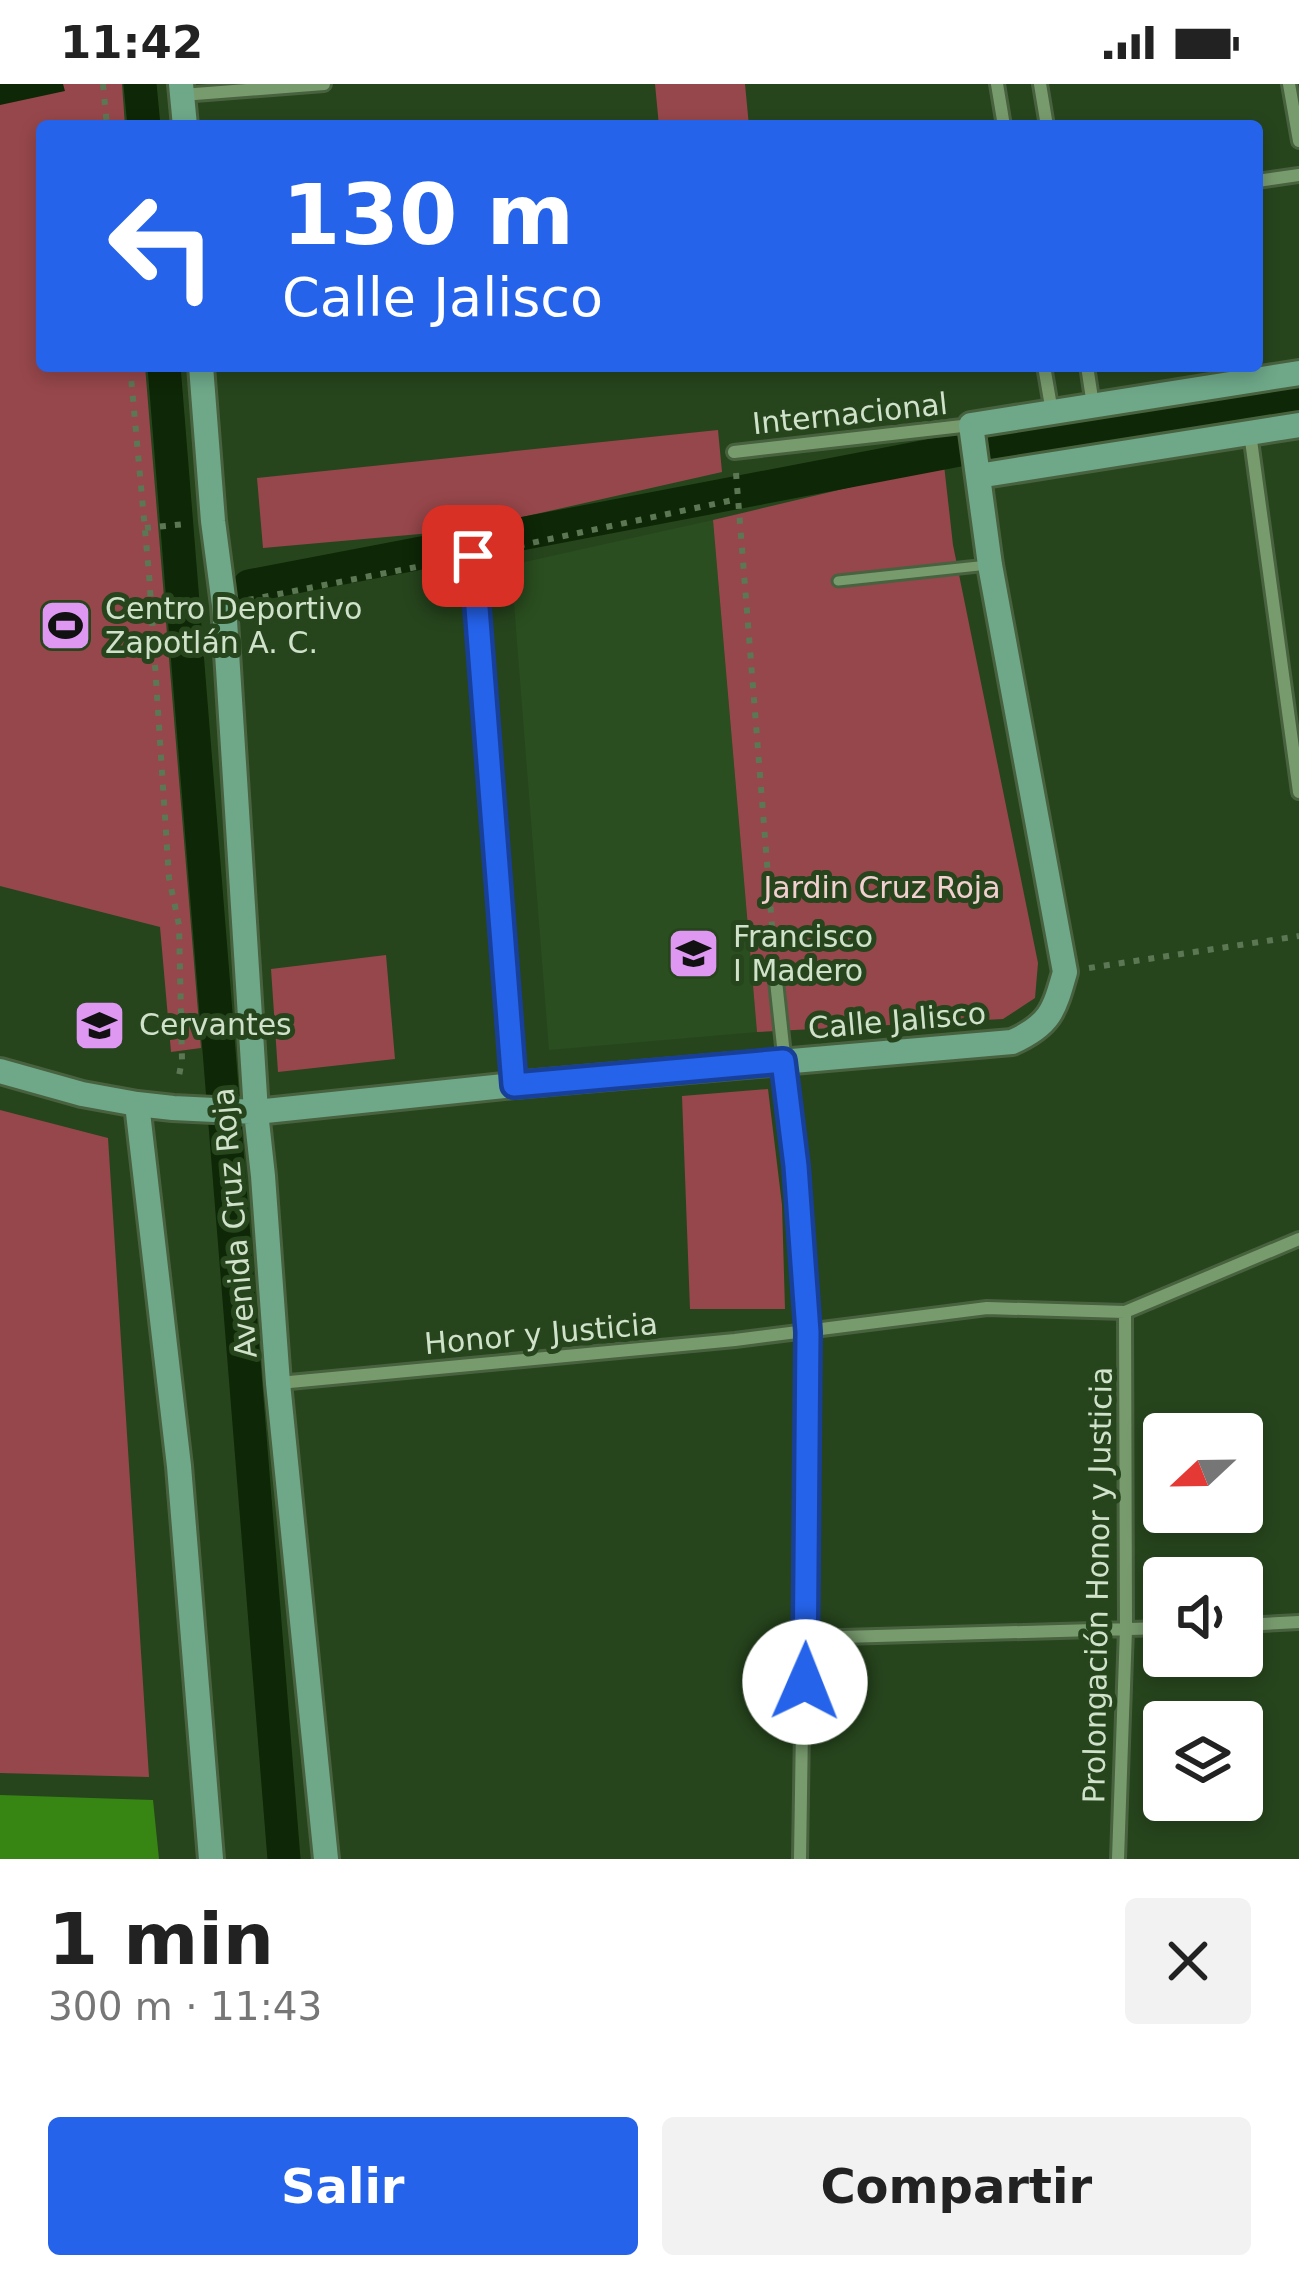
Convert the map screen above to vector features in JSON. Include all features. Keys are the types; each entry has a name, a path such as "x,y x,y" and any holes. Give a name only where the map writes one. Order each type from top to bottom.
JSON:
{"street":[{"path":"184,120 182,89 324,84"},
{"path":"997,84 1003,120"},
{"path":"1040,84 1046,120"},
{"path":"1289,84 1299,141"},
{"path":"1263,180 1299,175"},
{"name":"Avenida Cruz Roja","path":"202,372 224,604 278,1383 326,1859"},
{"path":"1045,372 1052,412"},
{"path":"1088,372 1094,406"},
{"path":"974,448 1052,412 1299,373"},
{"path":"974,448 1250,433 1299,425"},
{"path":"1250,433 1299,792"},
{"path":"974,448 990,565 1064,972"},
{"name":"Internacional","path":"734,452 974,448"},
{"path":"473,556 514,1085"},
{"path":"776,972 808,1332 800,1859"},
{"name":"Calle Jalisco","path":"0,1071 137,1104 256,1112 1012,1042 1037,1031 1055,1009 1064,972"},
{"path":"137,1104 179,1466 211,1859"},
{"path":"1125,1312 1299,1239"},
{"name":"Honor y Justicia","path":"278,1383 735,1340 988,1308 1125,1312"},
{"name":"Prolongación Honor y Justicia","path":"1118,1859 1126,1629 1125,1312"},
{"path":"1263,1624 1299,1622"},
{"path":"806,1638 1143,1629"}],"lane":[{"path":"838,581 990,565"}],"path":[{"path":"103,84 106,120"},
{"path":"131,372 169,878 179,925 182,1060 173,1108"},
{"path":"224,604 738,499 776,972"},
{"path":"146,528 190,524"},
{"path":"1064,972 1299,936"}],"shaded area":[{"path":"0,84 63,84 65,91 0,105"},
{"path":"713,520 757,1032 549,1050 511,565"}],"green space":[{"name":"Centro Deportivo Zapotlán A. C.","path":"0,84 122,84 125,120 36,120 36,372 145,372 201,1048 171,1052 160,927 0,886"},
{"path":"655,84 745,84 748,120 658,120"},
{"path":"718,430 722,472 465,530 263,548 257,478"},
{"name":"Jardin Cruz Roja","path":"944,465 953,545 1038,963 1035,998 1003,1019 757,1032 713,520"},
{"path":"386,955 395,1059 278,1072 271,969"},
{"path":"768,1089 782,1205 785,1309 690,1309 682,1096"},
{"path":"0,1110 108,1138 149,1777 0,1773"}],"building":[{"path":"0,1795 153,1800 159,1859 0,1859"}],"waterway":[{"path":"140,84 143,120"},
{"path":"164,372 284,1859"},
{"path":"249,586 954,451 1299,397"}],"place":[{"name":"Centro Deportivo Zapotlán A. C.","path":"66,626"},
{"name":"Francisco I Madero","path":"694,954"},
{"name":"Cervantes","path":"100,1025"}],"route":[{"path":"473,556 514,1085 783,1061 808,1332 805,1682"}]}
